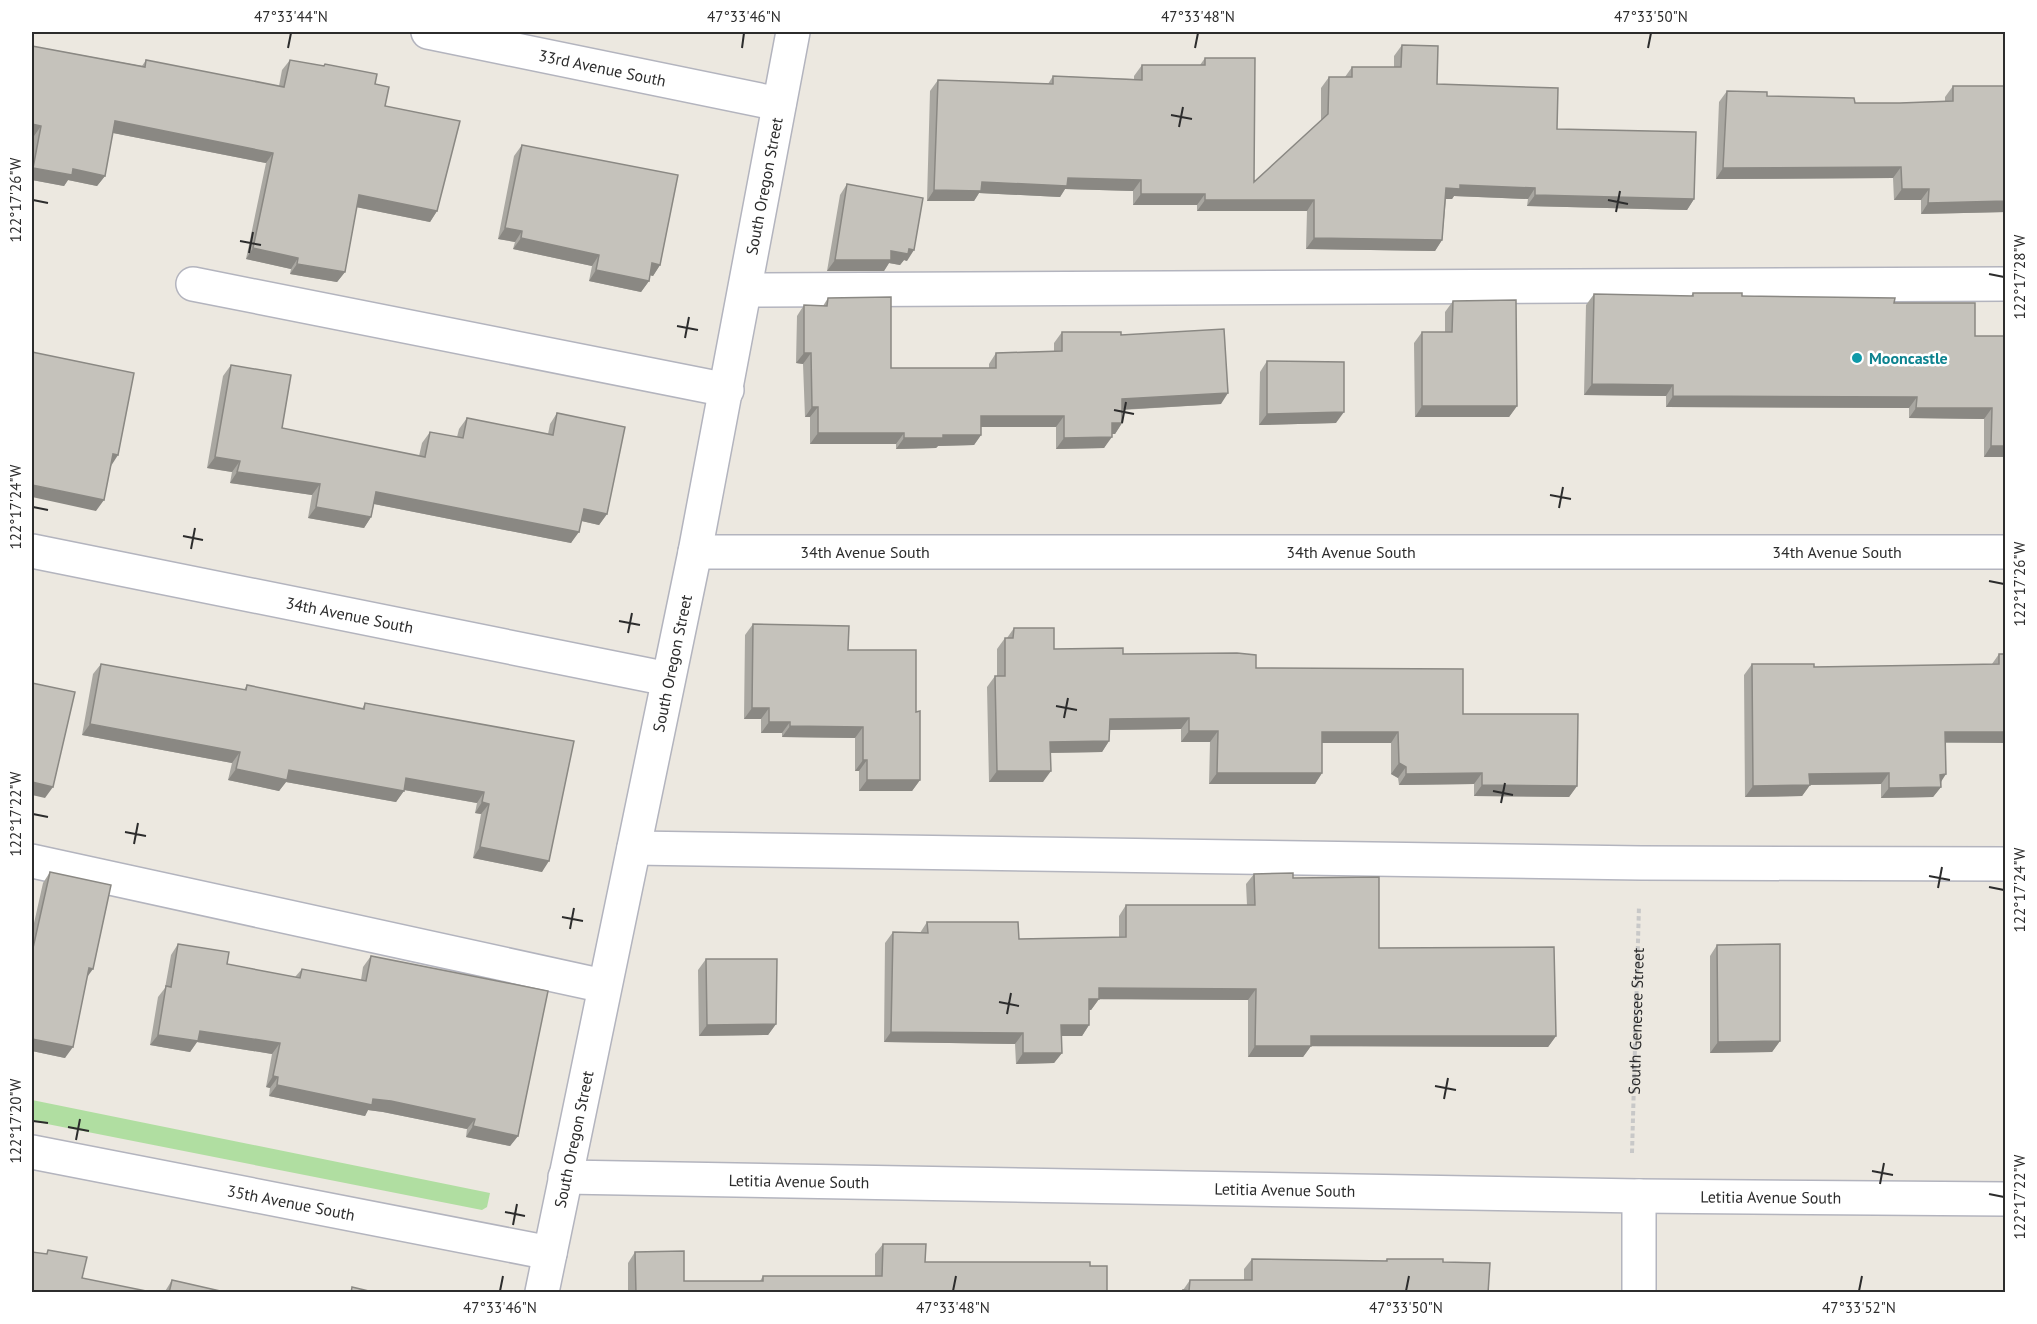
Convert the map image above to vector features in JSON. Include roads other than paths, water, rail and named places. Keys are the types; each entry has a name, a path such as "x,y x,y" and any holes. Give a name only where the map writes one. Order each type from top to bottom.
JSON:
{"street":[{"name":"33rd Avenue South","path":"428,32 779,104"},
{"name":"South Oregon Street","path":"542,1293 695,552 793,32"},
{"path":"194,284 727,390"},
{"path":"746,290 2006,284"},
{"name":"34th Avenue South","path":"32,551 668,679"},
{"name":"34th Avenue South","path":"695,552 2006,552"},
{"path":"634,848 1641,863 2006,864"},
{"path":"32,861 604,986"},
{"name":"35th Avenue South","path":"32,1152 550,1253"},
{"name":"Letitia Avenue South","path":"565,1178 1639,1196 2006,1199"},
{"path":"1639,1196 1639,1293"}],"place":[{"name":"Mooncastle","path":"1857,358"}]}
